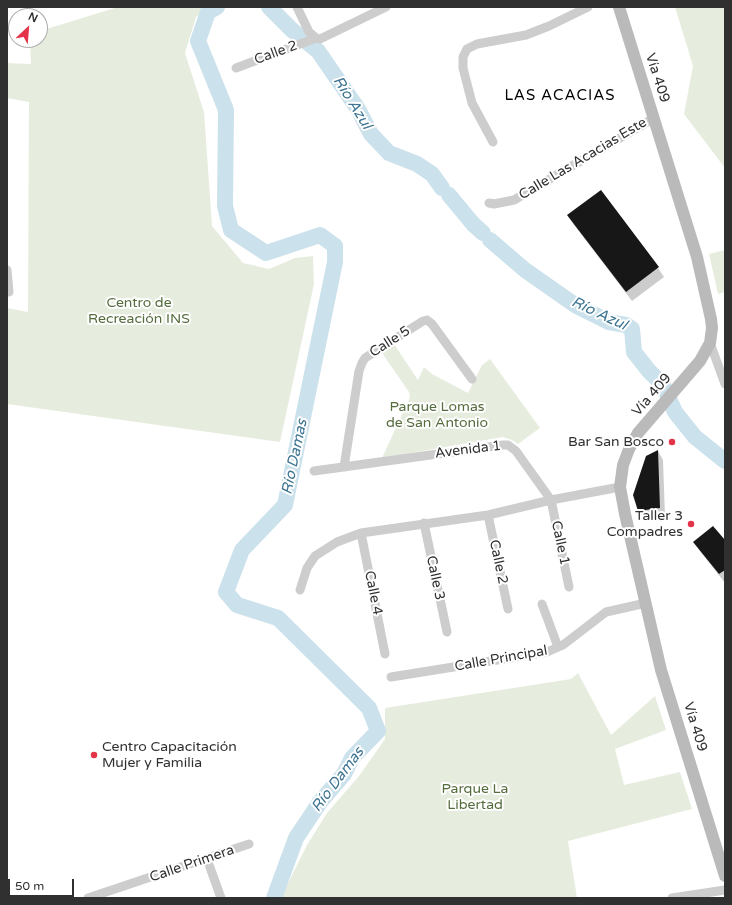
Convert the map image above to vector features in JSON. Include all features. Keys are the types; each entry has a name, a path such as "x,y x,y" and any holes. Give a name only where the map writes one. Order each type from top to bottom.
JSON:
{"street":[{"path":"297,7 314,39"},
{"name":"Calle 2","path":"236,68 314,39 324,38 386,7"},
{"path":"493,142 472,103 463,68 463,57 467,49 477,44 526,35 550,26 588,7"},
{"name":"Vía 409","path":"618,7 697,257 711,320 712,335 700,361 638,434 629,448 623,465 620,487 661,670 725,876"},
{"name":"Calle Las Acacias Este","path":"489,203 494,204 514,200 654,118"},
{"path":"7,270 9,292"},
{"name":"Calle 5","path":"344,467 359,371 365,358 423,321 427,320 432,324 472,379"},
{"path":"710,342 725,384"},
{"name":"Avenida 1","path":"314,471 508,445 516,451 551,500"},
{"path":"300,590 307,568 315,556 337,542 361,533 488,515 551,500 620,487"},
{"name":"Calle 1","path":"551,500 569,587"},
{"name":"Calle 2","path":"488,515 508,609"},
{"name":"Calle 3","path":"424,523 447,632"},
{"name":"Calle 4","path":"361,533 385,654"},
{"name":"Calle Principal","path":"391,677 547,652 558,647 606,612 646,603"},
{"path":"542,604 558,647"},
{"name":"Calle Primera","path":"88,898 249,844"},
{"path":"207,859 221,898"},
{"path":"672,898 725,890"}],"green space":[{"name":"Centro de Recreación INS","path":"118,7 210,7 196,17 185,53 204,112 212,226 243,263 269,269 295,258 313,256 314,284 280,442 7,404 7,308 28,312 29,102 7,98 7,63 31,64 30,48 48,48 48,29"},
{"path":"675,7 725,7 725,168 684,114 693,66"},
{"path":"725,250 725,292 718,294 709,254"},
{"name":"Parque Lomas de San Antonio","path":"394,344 418,380 424,367 432,374 468,393 482,365 490,359 540,428 518,444 503,437 382,458 410,397 409,392 382,353"},
{"name":"Parque La Libertad","path":"578,673 611,735 655,696 666,730 615,749 624,785 680,772 692,809 568,841 577,898 277,898 285,889 307,845 327,813 359,776 385,739 385,708 571,679"}],"building":[{"path":"601,190 659,267 626,292 567,215"},
{"path":"658,450 660,508 638,511 633,495 646,456"},
{"path":"713,526 725,540 725,570 719,574 693,542"}],"waterway":[{"name":"Río Damas","path":"217,7 208,12 198,41 226,110 225,206 231,230 266,253 320,235 335,246 335,262 285,505 242,550 226,592 237,605 278,618 369,708 378,731 352,758 344,774 320,802 296,838 274,898"},
{"name":"Río Azul","path":"269,7 292,30 318,51 358,109 371,134 389,153 417,164 432,174 442,188"},
{"name":"Río Azul","path":"449,195 473,224 483,233"},
{"name":"Río Azul","path":"490,240 525,270 575,305 609,322 626,325 632,329 634,352 649,371 663,385 675,412 695,437 725,461"}],"place":[{"name":"Bar San Bosco","path":"672,442"},
{"name":"Taller 3 Compadres","path":"691,524"},
{"name":"Centro Capacitación Mujer y Familia","path":"94,755"}],"district":[{"name":"LAS ACACIAS","path":"560,96"}]}
